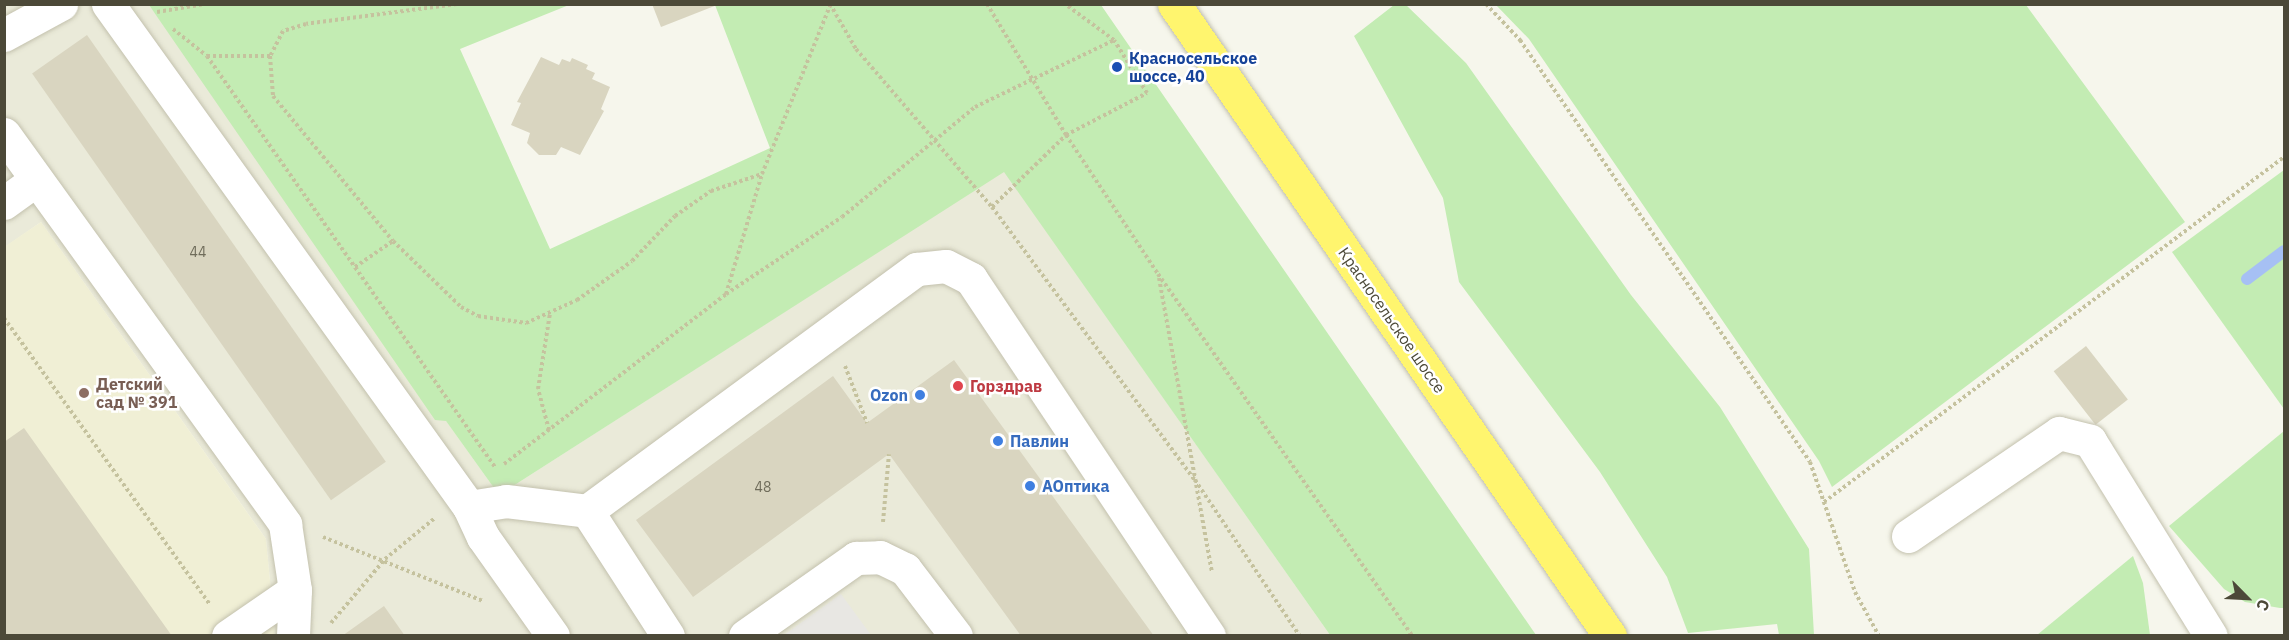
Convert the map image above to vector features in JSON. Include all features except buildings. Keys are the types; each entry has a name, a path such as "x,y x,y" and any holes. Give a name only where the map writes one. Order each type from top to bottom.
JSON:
{"highway":[{"name":"Красносельское шоссе","path":"1174,4 1610,636"}],"lane":[{"path":"4,35 61,4"},
{"path":"108,4 465,502 483,537 545,625"},
{"path":"4,134 285,524 295,590 293,636"},
{"path":"4,203 36,180"},
{"path":"465,502 506,501 587,511 917,269 946,266 971,279 1209,636"},
{"path":"1908,536 2059,433 2090,441 2211,636"},
{"path":"587,511 668,636"},
{"path":"745,636 856,558 880,557 905,569 956,636"},
{"path":"229,635 295,590"}],"path":[{"path":"160,20 151,12 204,4"},
{"path":"457,4 306,24 283,31 270,56 273,96 393,241 461,307 478,316 526,323 550,312 614,275 675,216 711,191 762,174"},
{"path":"987,4 1066,135 1158,274 1412,636"},
{"path":"992,207 1066,135 1148,93 1114,40 1065,4"},
{"path":"1486,4 1520,40 1810,462 1855,592 1879,636"},
{"path":"830,5 862,57 992,207 1195,480 1300,636"},
{"path":"726,294 762,174 830,5"},
{"path":"170,27 207,56 497,470"},
{"path":"328,627 385,559 465,502 497,470 726,294 842,217 934,138 975,107 1114,40"},
{"path":"207,56 270,56"},
{"path":"1824,502 2284,157"},
{"path":"355,267 393,241"},
{"path":"1158,274 1213,580"},
{"path":"549,430 538,388 550,312"},
{"path":"4,318 229,635"},
{"path":"4,327 9,324"},
{"path":"832,332 867,423"},
{"path":"880,557 889,454"},
{"path":"285,524 385,559 545,625"}],"shaded area":[{"path":"5,5 149,5 499,495 1004,171 1330,635 275,635 266,539 41,222 5,247"},
{"name":"Детский сад № 391","path":"41,222 266,539 275,635 5,635 4,247"},
{"path":"841,594 871,635 784,635"}],"green space":[{"path":"149,5 569,5 460,49 550,249 770,148 715,5 1101,5 1536,635 1330,635 1004,172 499,495 446,421 435,420"},
{"path":"1394,5 1406,5 1466,63 1631,295 1720,407 1809,549 1814,635 1779,635 1777,624 1688,633 1667,577 1600,472 1459,282 1443,198 1354,36"},
{"path":"1496,5 2026,5 2185,222 1832,487 1819,461 1529,39"},
{"path":"2284,170 2284,409 2172,252"},
{"path":"2284,431 2284,608 2280,608 2245,602 2224,589 2169,526"},
{"path":"2133,556 2143,583 2150,635 2037,635"}],"waterway":[{"path":"2247,279 2284,251"}],"place":[{"name":"Красносельское шоссе, 40","path":"1117,67"},
{"name":"Горздрав","path":"958,386"},
{"name":"Детский сад № 391","path":"84,393"},
{"name":"Ozon","path":"920,395"},
{"name":"Павлин","path":"998,441"},
{"name":"АОптика","path":"1030,486"}]}
